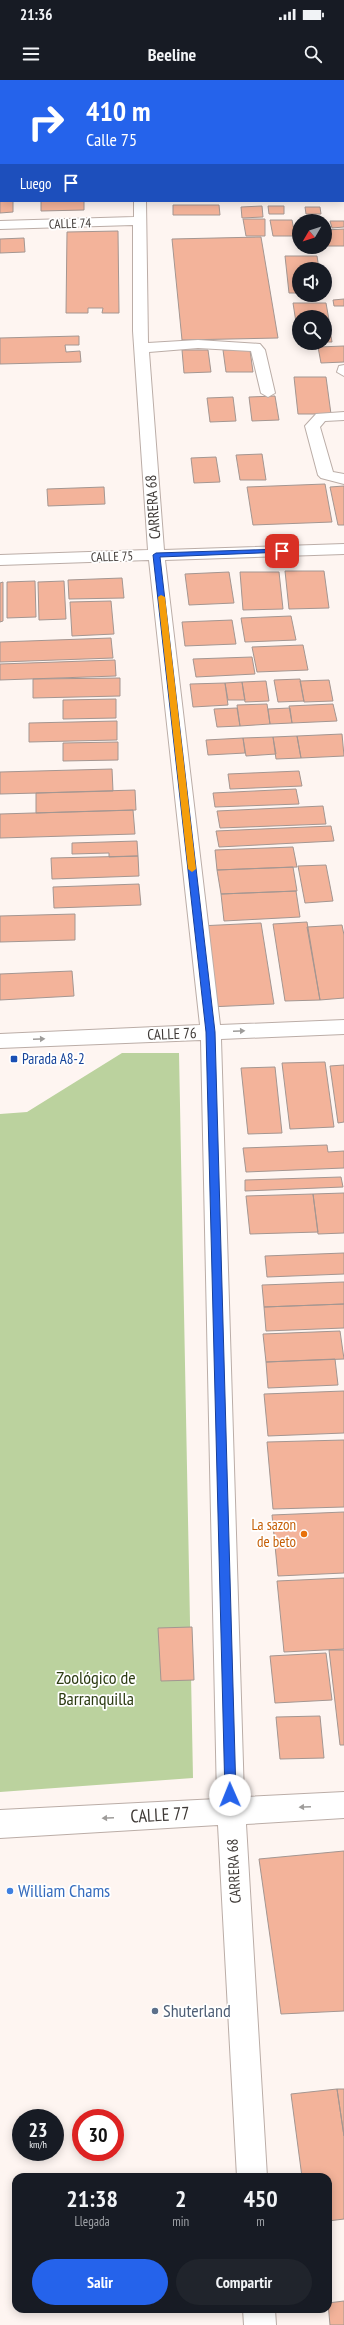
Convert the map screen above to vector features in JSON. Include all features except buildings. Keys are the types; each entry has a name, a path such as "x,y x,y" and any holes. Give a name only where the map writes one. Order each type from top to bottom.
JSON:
{"street":[{"name":"CARRERA 68","path":"140,202 142,348 156,555 211,1032 231,1811 252,2173"},
{"name":"CALLE 74","path":"0,225 140,221"},
{"path":"142,348 198,344 255,348 258,350 268,392"},
{"path":"344,416 321,417 312,426 326,475 344,479"},
{"name":"CALLE 75","path":"0,560 344,549"},
{"name":"CALLE 76","path":"0,1041 344,1027"},
{"name":"CALLE 77","path":"0,1824 344,1805"},
{"path":"259,2313 260,2325"}],"green space":[{"name":"Zoológico de Barranquilla","path":"122,1053 179,1053 193,1778 0,1792 0,1114 27,1112"}],"slow traffic":[{"path":"161,597 192,869"}],"place":[{"name":"Parada A8-2","path":"14,1059"},
{"name":"La sazon de beto","path":"304,1534"},
{"name":"William Chams","path":"10,1891"},
{"name":"Shuterland","path":"155,2011"}],"route":[{"path":"230,1795 211,1032 156,555 282,551"}]}
